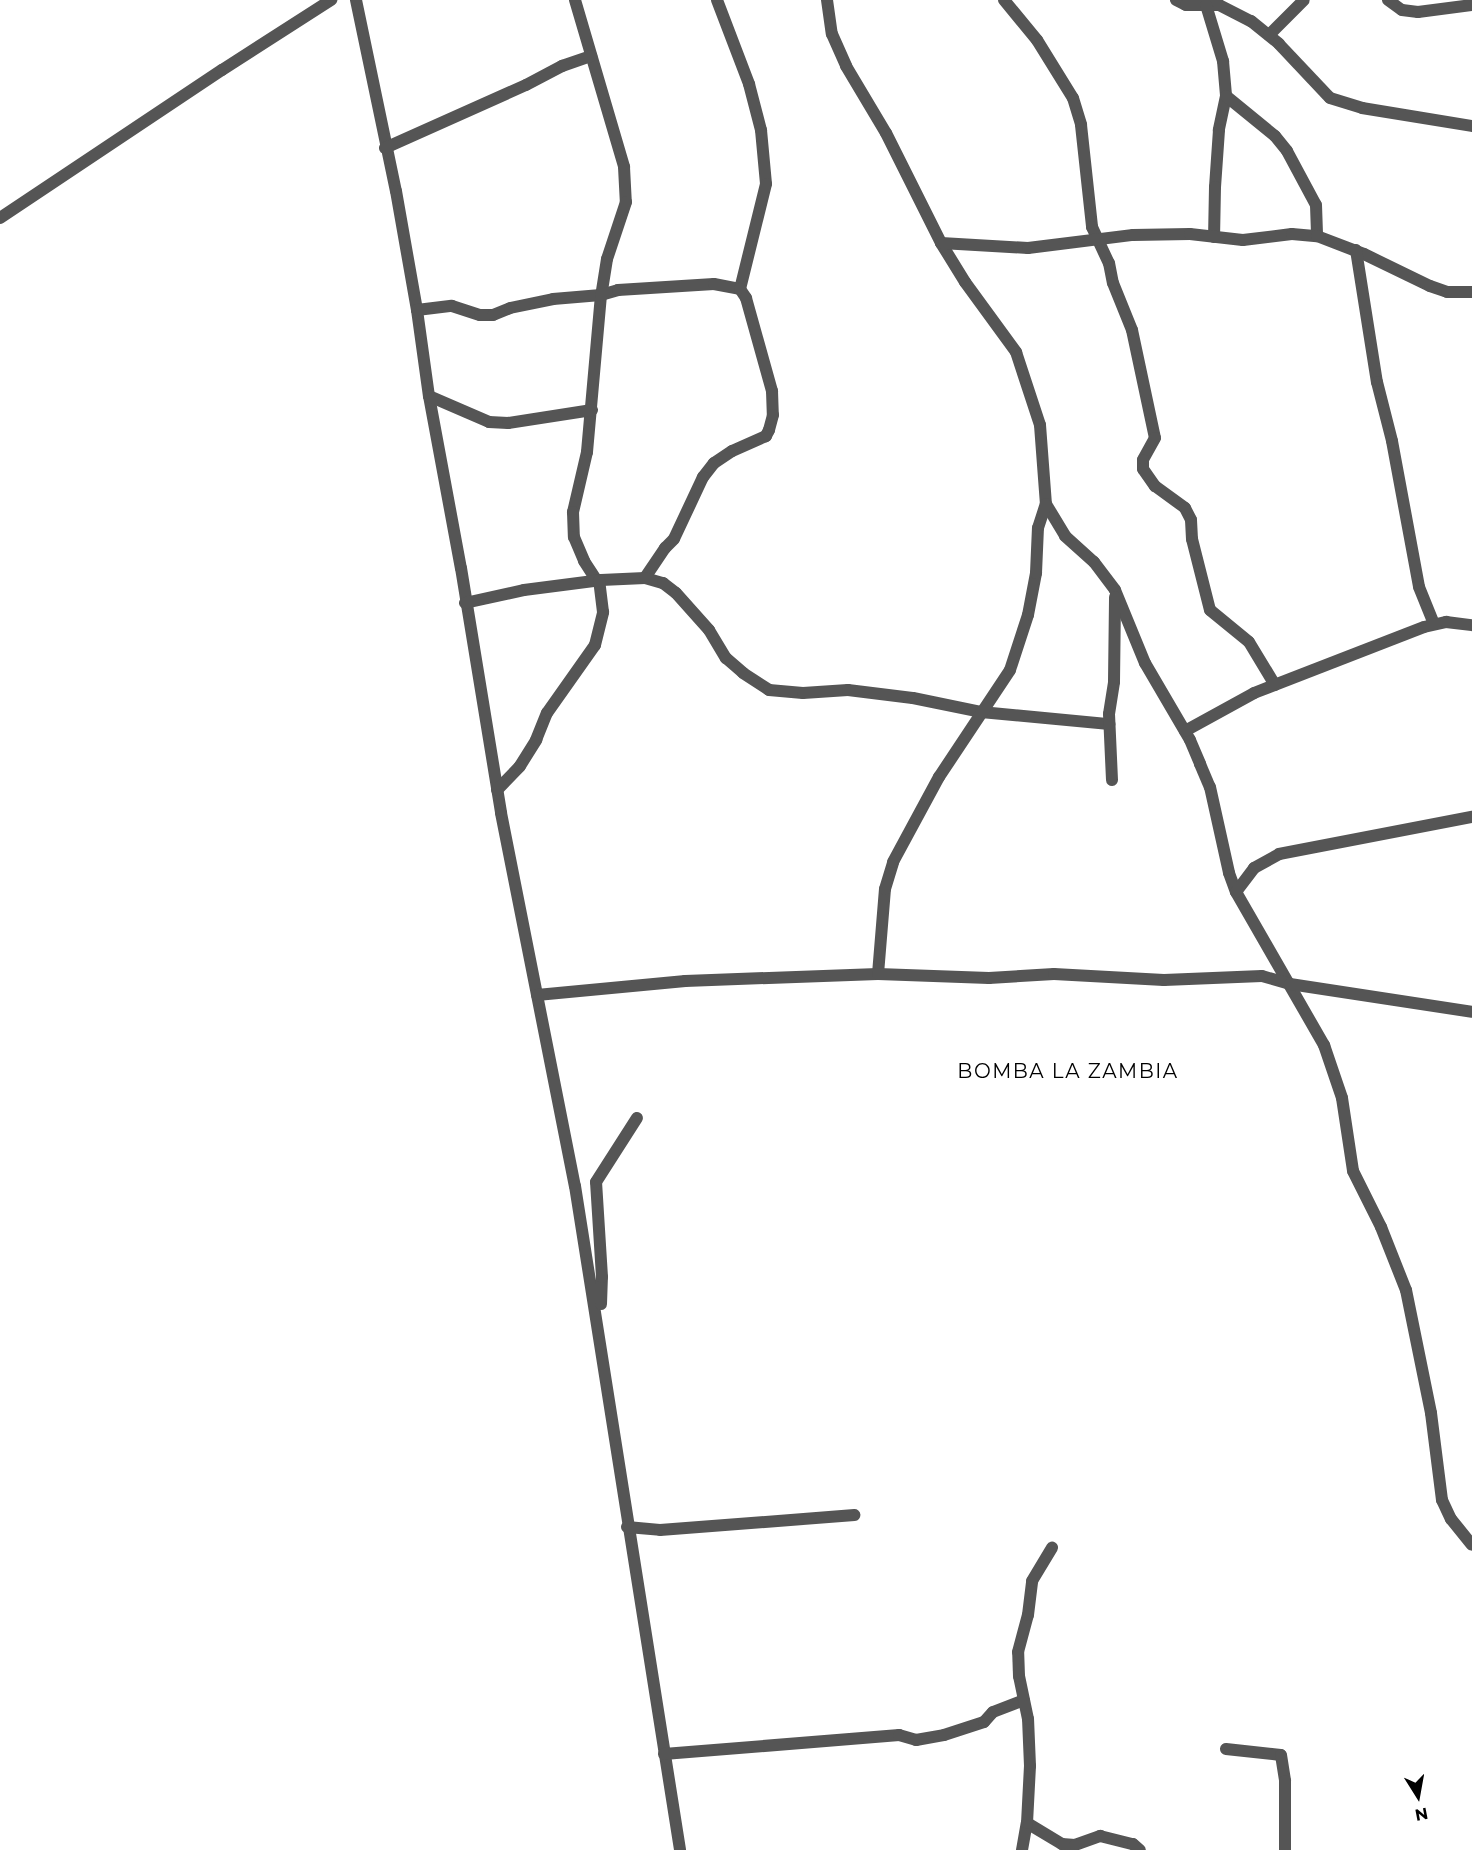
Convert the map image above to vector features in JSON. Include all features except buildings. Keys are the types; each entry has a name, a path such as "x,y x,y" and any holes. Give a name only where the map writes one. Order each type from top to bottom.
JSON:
{"street":[{"path":"0,218 331,0"},
{"path":"356,0 385,148 396,191 497,790 597,1315 627,1527 680,1850"},
{"path":"497,790 520,766 536,740 547,713 585,663 595,645 603,612 598,580 584,561 574,537 573,512 587,452 601,295 607,259 626,202 624,167 575,0"},
{"path":"717,0 749,84 761,130 766,184 740,290"},
{"path":"827,0 832,34 846,66 886,133 941,243 965,282 1016,352 1040,425 1046,504 1038,528 1036,573 1028,615 1010,670 939,777 893,862 885,889 879,974"},
{"path":"1004,0 1037,40 1073,98 1081,125 1092,227 1109,263 1113,283 1132,330 1155,438 1143,460 1143,469 1148,479 1185,508 1191,520 1192,540 1210,610 1249,642 1275,685"},
{"path":"1176,0 1186,5 1219,6 1251,21 1269,36 1330,98 1362,108 1472,126"},
{"path":"1269,36 1304,0"},
{"path":"1388,0 1402,10 1418,12 1472,5"},
{"path":"1206,5 1223,61 1226,96 1215,176 1214,237"},
{"path":"385,148 526,85 562,66 591,56"},
{"path":"1226,96 1275,136 1287,151 1316,205 1317,236"},
{"path":"941,243 1028,248 1144,235 1190,234 1243,240 1292,234 1317,236 1356,250 1430,286 1447,292 1472,292"},
{"path":"1356,250 1377,382 1392,441 1419,587 1434,624"},
{"path":"417,310 452,306 480,315 493,315 510,308 553,298 601,295 618,290 714,284 740,290 746,298 771,391 773,415 769,430 766,436 732,451 714,463 703,477 674,539 665,548 645,578"},
{"path":"429,396 489,422 508,423 592,410"},
{"path":"1046,504 1065,536 1094,562 1115,590 1145,663 1185,731 1210,787 1229,873 1236,892 1323,1045 1342,1098 1353,1171 1381,1227 1406,1290 1431,1413 1442,1500 1451,1519 1472,1545"},
{"path":"465,603 524,590 598,580 645,578 663,583 676,593 704,623 726,658 743,674 769,690 803,693 848,690 913,698 981,711 1109,724"},
{"path":"1112,780 1109,724 1114,682 1115,590"},
{"path":"1185,731 1213,713 1275,685 1434,624 1457,622 1472,625"},
{"path":"1236,892 1254,868 1279,854 1472,817"},
{"path":"537,995 685,981 879,974 989,978 1054,974 1164,980 1262,976 1290,984 1472,1012"},
{"path":"600,1308 602,1277 596,1182 637,1118"},
{"path":"627,1527 660,1530 854,1515"},
{"path":"1022,1850 1027,1823 1030,1766 1028,1719 1018,1653 1028,1615 1032,1581 1052,1548"},
{"path":"664,1754 899,1735 916,1740 944,1735 984,1722 993,1712 1024,1700"},
{"path":"1226,1749 1281,1755 1285,1781 1285,1850"},
{"path":"1027,1823 1062,1844 1075,1845 1100,1836 1133,1844 1140,1850"}],"district":[{"name":"BOMBA LA ZAMBIA","path":"1068,1071"}]}
